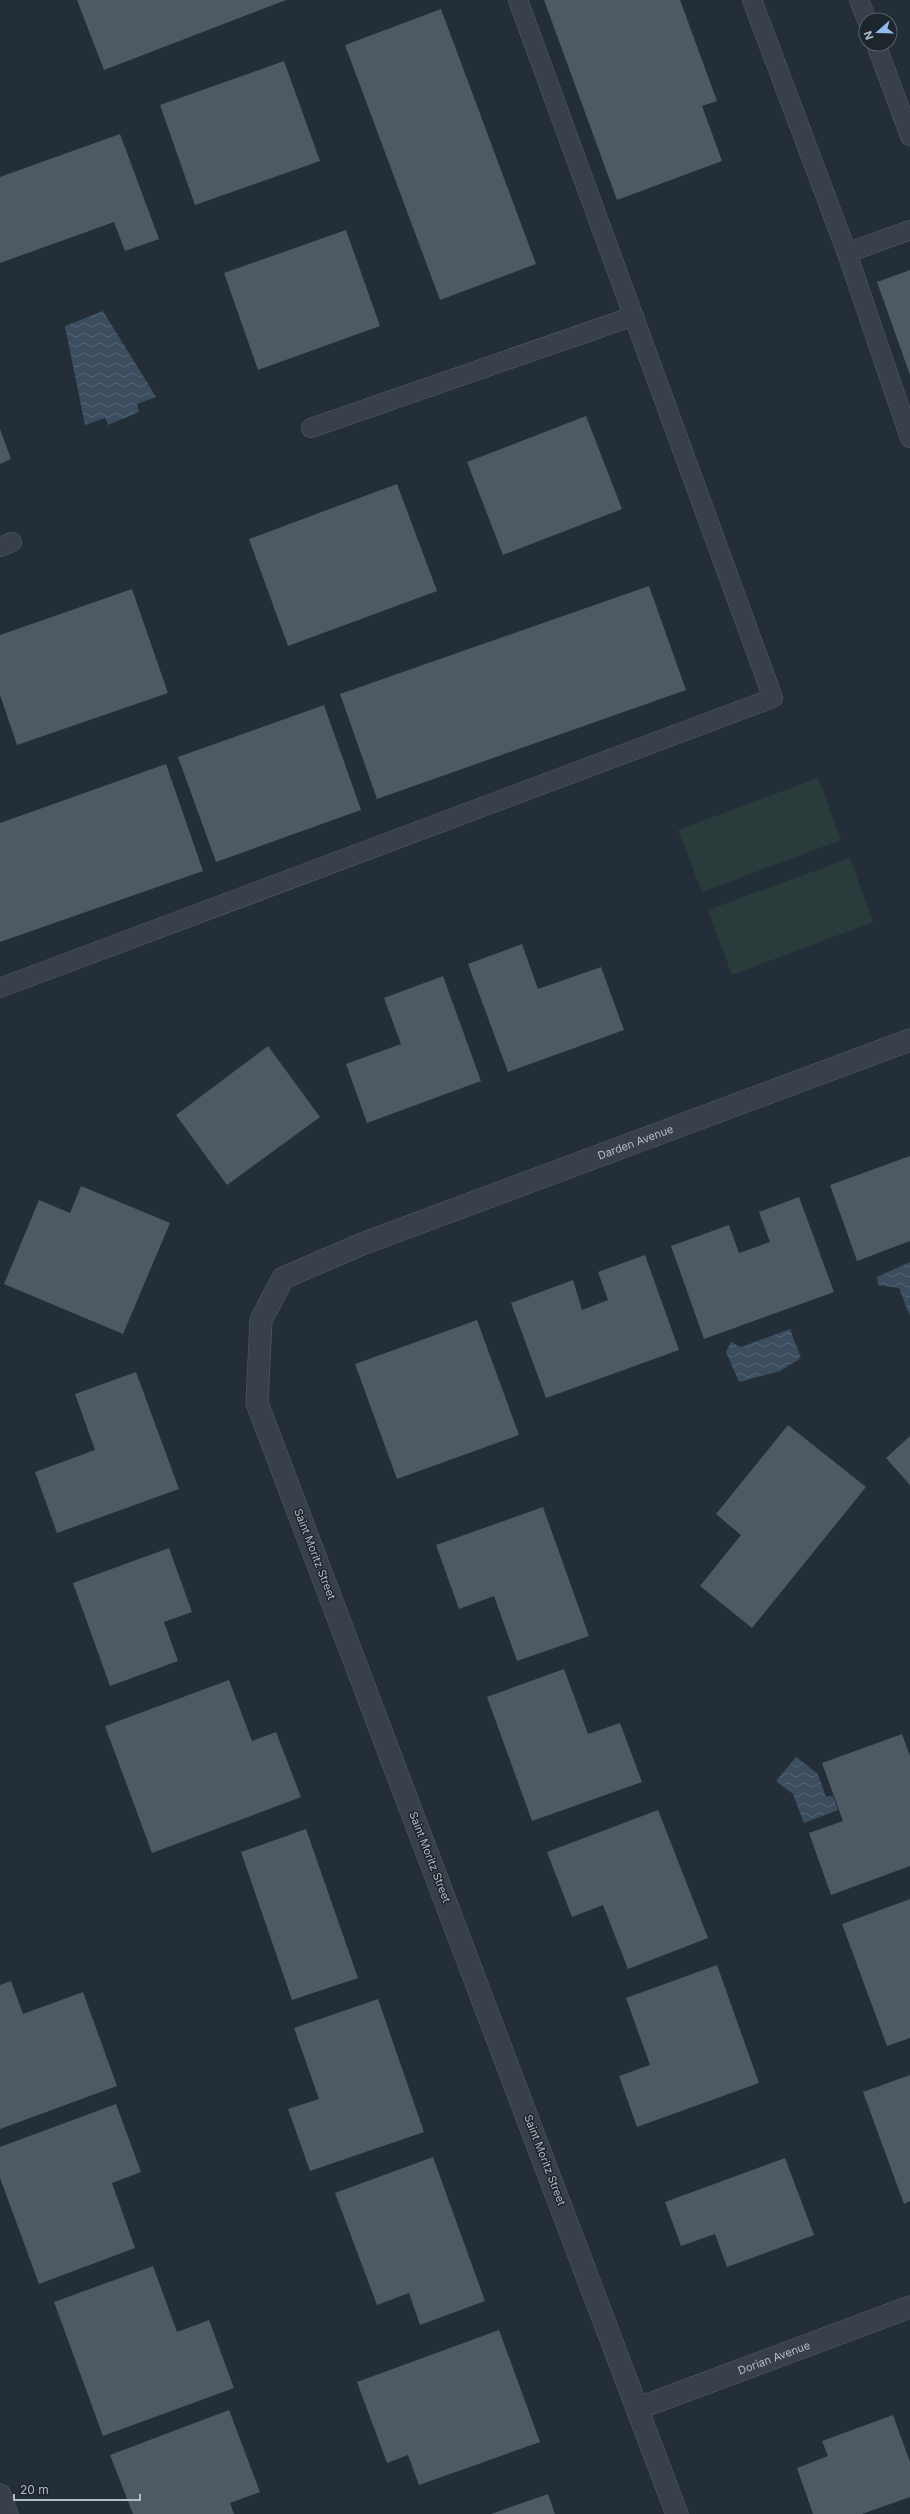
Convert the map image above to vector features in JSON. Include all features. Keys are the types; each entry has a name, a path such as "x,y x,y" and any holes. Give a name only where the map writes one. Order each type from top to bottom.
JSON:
{"street":[{"name":"Darden Avenue","path":"362,1244 910,1040"},
{"name":"Saint Moritz Street","path":"362,1244 284,1278 261,1320 257,1402 639,2408 677,2514"},
{"name":"Dorian Avenue","path":"639,2408 910,2307"},
{"path":"0,2495 7,2514"}],"lane":[{"path":"0,988 773,698 518,0"},
{"path":"752,0 847,253 910,438"},
{"path":"859,0 864,12"},
{"path":"879,52 910,136"},
{"path":"847,253 910,230"},
{"path":"311,428 634,316"}],"green space":[{"path":"818,778 841,840 702,892 678,830"},
{"path":"850,858 873,922 732,975 708,910"}],"water":[{"path":"103,311 156,397 137,404 139,412 108,425 105,418 85,425 65,326"},
{"path":"910,1262 910,1316 899,1288 878,1285 877,1277"},
{"path":"790,1329 801,1358 780,1371 739,1382 726,1352 731,1342 741,1347"},
{"path":"796,1757 818,1774 826,1797 833,1796 838,1810 804,1823 793,1794 776,1781"}],"building":[{"path":"77,0 286,0 104,70"},
{"path":"544,0 680,0 717,101 702,106 722,161 617,200"},
{"path":"441,9 536,264 440,300 345,45"},
{"path":"284,61 320,161 195,205 160,105"},
{"path":"120,134 159,239 125,251 114,222 0,263 0,177"},
{"path":"346,230 380,326 258,370 224,273"},
{"path":"910,270 910,375 877,282"},
{"path":"586,416 622,509 503,555 467,462"},
{"path":"0,429 11,459 0,464"},
{"path":"397,484 437,591 288,646 249,539"},
{"path":"649,586 686,690 377,799 340,694"},
{"path":"132,589 168,693 17,745 0,695 0,635"},
{"path":"324,705 361,810 216,862 178,757"},
{"path":"166,764 203,871 0,942 0,823"},
{"path":"522,944 538,989 601,967 624,1030 508,1072 468,964"},
{"path":"443,976 481,1081 367,1123 346,1064 401,1044 384,998"},
{"path":"268,1046 320,1117 227,1185 176,1115"},
{"path":"910,1156 910,1241 857,1261 830,1185"},
{"path":"81,1186 170,1223 123,1334 4,1284 39,1200 70,1213"},
{"path":"799,1197 834,1292 704,1339 671,1246 729,1225 739,1253 770,1242 759,1212"},
{"path":"645,1255 679,1350 546,1398 511,1303 573,1280 582,1310 608,1300 598,1272"},
{"path":"477,1320 519,1435 397,1479 355,1364"},
{"path":"136,1372 179,1489 57,1533 35,1472 95,1450 75,1394"},
{"path":"788,1425 866,1487 752,1628 700,1586 741,1535 716,1514"},
{"path":"910,1436 910,1485 886,1458"},
{"path":"543,1507 589,1636 517,1661 494,1596 459,1609 436,1545"},
{"path":"169,1548 192,1612 164,1622 178,1661 110,1686 73,1583"},
{"path":"564,1669 588,1734 620,1723 642,1782 532,1821 487,1697"},
{"path":"229,1680 252,1741 276,1732 301,1797 152,1853 105,1726"},
{"path":"902,1734 910,1756 910,1866 831,1895 809,1833 843,1821 822,1763"},
{"path":"658,1810 708,1938 628,1969 603,1905 572,1917 547,1852"},
{"path":"306,1829 358,1978 292,2000 241,1852"},
{"path":"910,1899 910,2038 887,2046 842,1924"},
{"path":"717,1965 759,2083 637,2127 619,2076 650,2065 626,1998"},
{"path":"11,1981 23,2014 83,1992 117,2086 0,2129 0,1985"},
{"path":"378,1999 424,2132 310,2171 288,2109 319,2099 294,2028"},
{"path":"910,2075 910,2201 904,2204 863,2092"},
{"path":"116,2104 141,2172 112,2183 135,2248 39,2284 0,2178 0,2147"},
{"path":"433,2157 485,2301 420,2325 409,2293 377,2305 335,2193"},
{"path":"785,2158 814,2235 727,2267 715,2234 681,2246 665,2202"},
{"path":"153,2266 177,2332 209,2320 234,2388 103,2436 54,2302"},
{"path":"499,2330 540,2442 419,2485 408,2455 387,2463 357,2382"},
{"path":"229,2410 260,2492 230,2503 234,2514 133,2514 110,2455"},
{"path":"893,2415 910,2462 910,2497 862,2514 813,2514 797,2468 828,2456 822,2441"},
{"path":"548,2494 555,2514 491,2514"}]}
